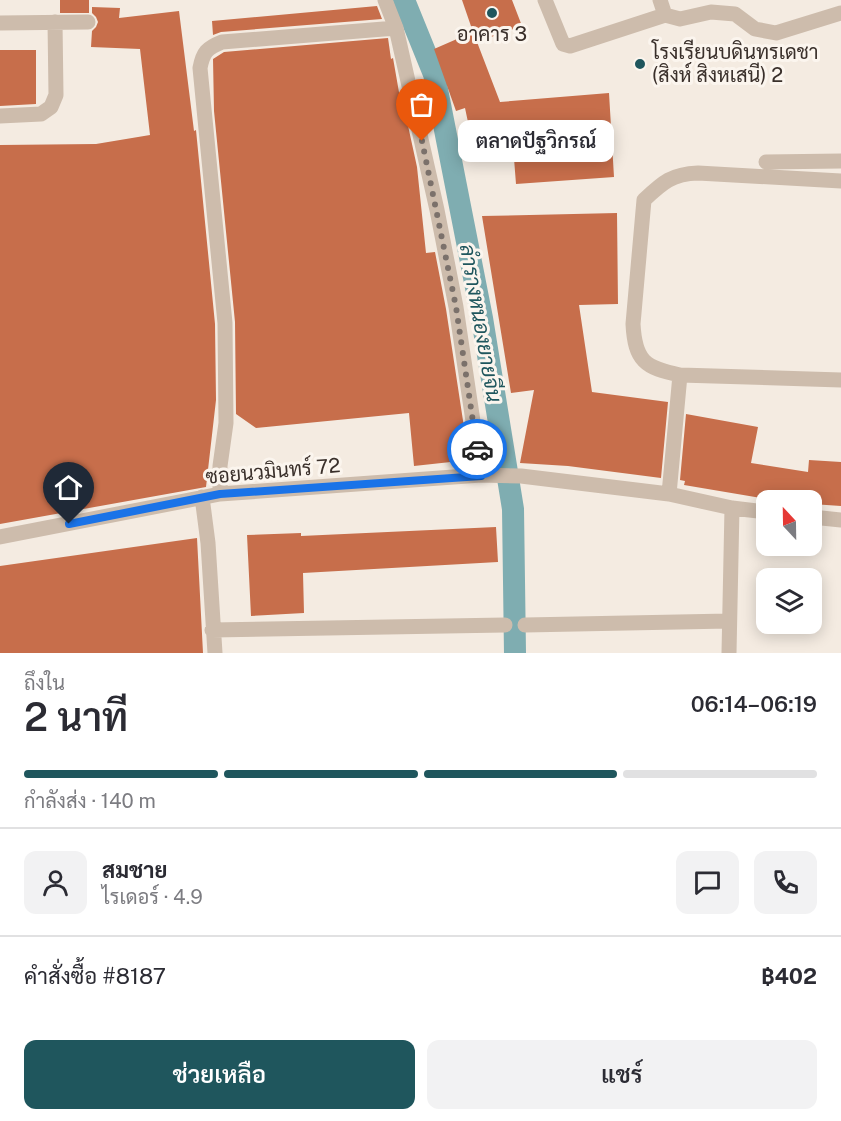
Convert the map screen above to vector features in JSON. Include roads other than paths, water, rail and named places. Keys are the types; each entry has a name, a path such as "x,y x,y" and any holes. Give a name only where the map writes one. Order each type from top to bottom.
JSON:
{"street":[{"path":"385,0 396,28 437,210 452,286 481,476"},
{"path":"545,0 558,36 563,44 570,46 665,15 680,19 711,12 735,14 755,29 776,33 841,13"},
{"path":"660,0 665,15"},
{"path":"0,116 41,114 51,107 56,95 55,22"},
{"path":"0,23 88,22"},
{"path":"220,494 220,466 226,423 225,323 200,68 203,54 209,47 222,42 396,28"},
{"path":"766,162 841,161"},
{"path":"841,181 684,174 665,180 644,200 633,324 634,341 643,362 658,371 680,375 841,380"},
{"path":"680,375 669,494 756,511"},
{"name":"ซอยนวมินทร์ 72","path":"0,537 220,494 481,476 521,476 669,494"},
{"path":"202,497 208,543 215,653"},
{"path":"729,653 732,507"},
{"path":"822,518 841,520"},
{"path":"525,625 729,621"},
{"path":"212,630 505,626"}],"waterway":[{"name":"ลำรางหนองยายจีน","path":"404,0 434,74 482,318 513,509 515,653"}],"place":[{"name":"อาคาร 3","path":"492,13"},
{"name":"โรงเรียนบดินทรเดชา (สิงห์ สิงหเสนี) 2","path":"640,64"},
{"name":"ตลาดปัฐวิกรณ์","path":"422,141"}]}
